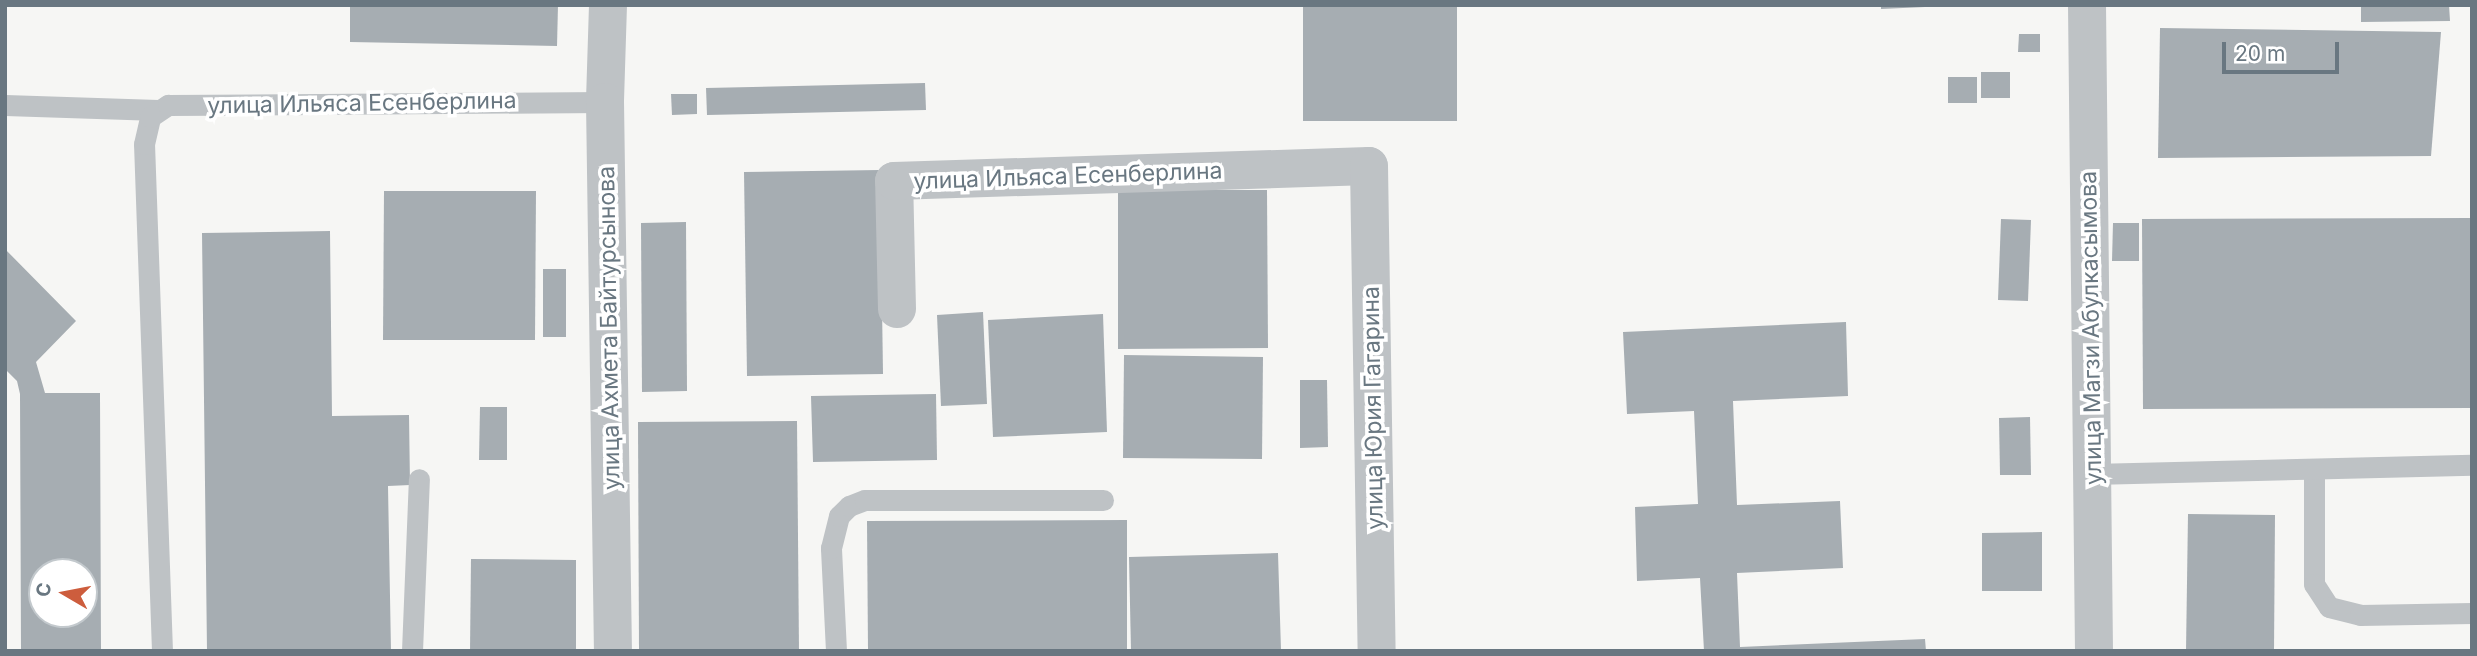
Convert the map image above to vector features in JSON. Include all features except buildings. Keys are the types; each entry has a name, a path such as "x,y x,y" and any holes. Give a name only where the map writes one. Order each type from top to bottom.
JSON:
{"street":[{"name":"улица Ахмета Байтурсынова","path":"608,5 605,102 613,651"},
{"name":"улица Магзи Абулкасымова","path":"2087,5 2094,651"},
{"name":"улица Ильяса Есенберлина","path":"897,309 894,181 1369,166"},
{"name":"улица Юрия Гагарина","path":"1369,166 1377,651"}],"lane":[{"name":"улица Ильяса Есенберлина","path":"5,105 158,110 168,106 605,102"},
{"path":"158,110 150,117 144,144 162,651"},
{"path":"2092,474 2472,465"},
{"path":"2314,469 2314,584 2329,607 2360,615 2472,613"},
{"path":"412,651 419,479"},
{"path":"835,651 831,548 839,516 849,506 865,500 1103,500"}]}
